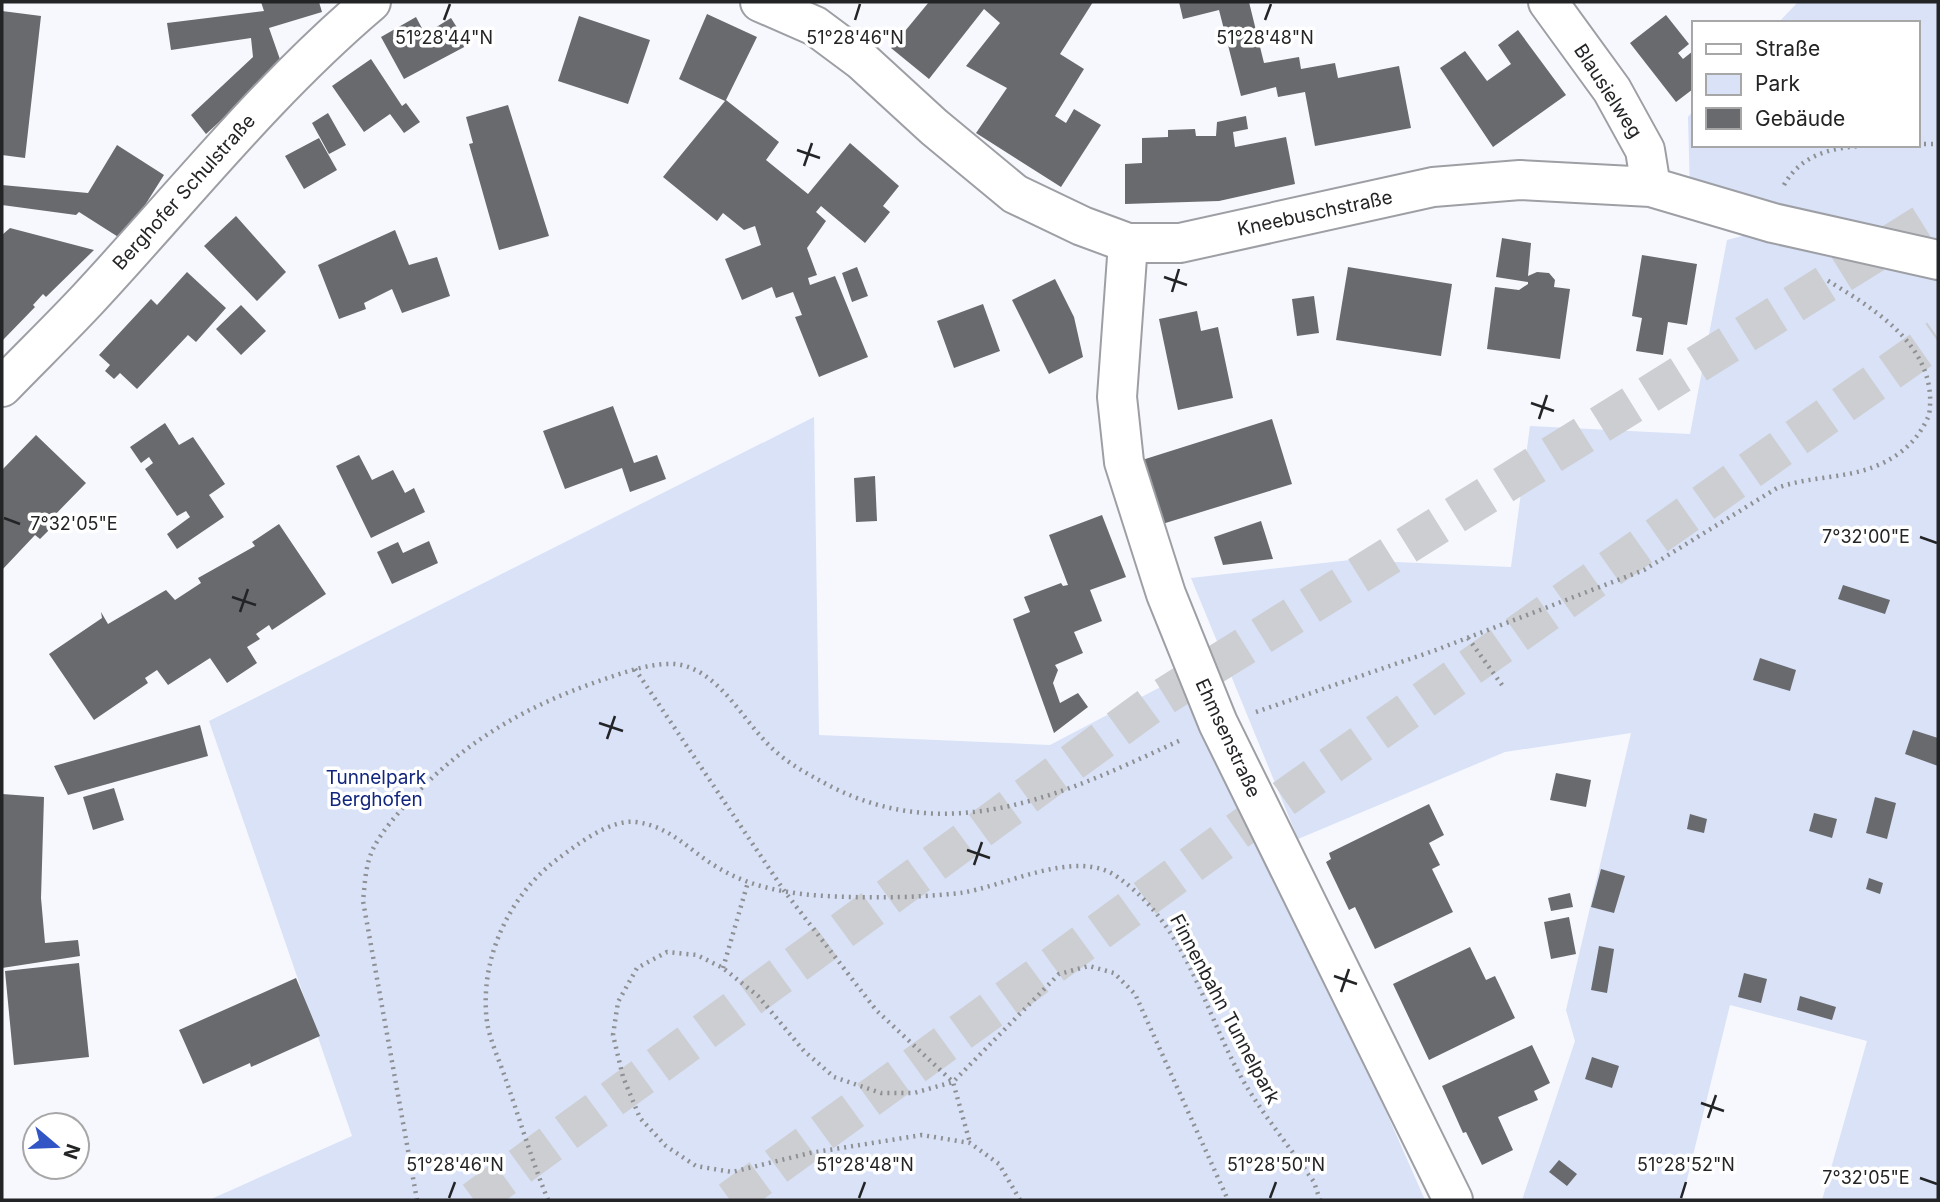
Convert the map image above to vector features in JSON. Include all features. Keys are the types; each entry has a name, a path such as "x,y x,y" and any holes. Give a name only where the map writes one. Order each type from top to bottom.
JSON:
{"street":[{"name":"Berghofer Schulstraße","path":"2,387 88,300 202,168 282,86 371,2"},
{"name":"Kneebuschstraße","path":"760,2 815,26 834,40 1015,194 1082,226 1128,243 1180,243 1433,187 1520,180 1651,187 1773,223 1938,260"},
{"name":"Blausielweg","path":"1548,2 1612,90 1645,149 1651,187"},
{"name":"Ehmsenstraße","path":"1128,243 1117,397 1124,462 1167,594 1218,723 1453,1200"}],"path":[{"path":"1919,144 1938,144"},
{"path":"1773,223 1782,191 1791,173 1804,161 1828,151 1863,147"},
{"path":"417,1200 363,901 365,873 373,848 428,780 497,726 565,693 635,669 675,664 707,677 780,758 876,806 926,815 964,814 1001,808 1090,782 1218,723 1328,689 1644,570 1777,488 1798,480 1857,473 1894,458 1908,447 1923,429 1931,410 1934,387 1922,350 1896,323 1819,276"},
{"path":"1468,638 1502,685"},
{"path":"635,669 785,892 876,1010 953,1082 970,1143"},
{"name":"Finnenbahn Tunnelpark","path":"548,1200 488,1025 486,980 496,941 519,898 551,864 593,833 633,821 674,834 716,867 748,882 785,892 852,897 912,897 963,892 1077,865 1111,873 1149,901 1175,938 1241,1077 1314,1182 1320,1200"},
{"path":"723,968 748,882"},
{"path":"1020,1200 999,1164 970,1143 922,1135 810,1153 732,1172 696,1166 666,1146 640,1118 624,1077 613,1035 618,1002 637,968 667,952 697,955 723,968 758,996 804,1051 834,1077 881,1093 914,1093 953,1082 1059,974 1090,966 1114,973 1135,994 1228,1200"}],"green space":[{"path":"1798,2 1938,2 1938,1200 1822,1200 1867,1041 1730,1005 1682,1200 1522,1200 1575,1041 1566,1010 1631,733 1505,752 1298,839 1191,578 1350,560 1511,567 1530,426 1690,434 1727,240 1769,229 1690,192 1688,117 1692,112 1692,147 1919,147 1919,21 1780,21"},
{"name":"Tunnelpark Berghofen","path":"814,417 819,735 1050,745 1189,672 1250,803 1425,1200 209,1200 352,1136 209,721"}],"building":[{"path":"261,2 319,2 322,12 269,28 282,65 206,134 191,115 253,57 251,38 171,50 167,23 264,11"},
{"path":"929,2 1093,2 1060,54 1084,69 1055,116 1066,123 1074,109 1101,125 1061,187 976,133 1007,88 966,66 1000,23 984,9 929,79 891,48"},
{"path":"1179,2 1249,2 1264,63 1299,57 1301,69 1335,63 1338,78 1399,66 1411,128 1315,146 1305,92 1278,97 1276,87 1241,96 1219,10 1183,19"},
{"path":"2,11 41,16 25,158 2,155"},
{"path":"707,14 757,37 726,100 779,142 766,160 808,194 850,143 899,186 883,206 890,212 865,243 821,206 816,212 826,221 807,248 817,275 808,278 810,285 835,276 868,357 819,377 795,317 802,315 793,292 776,298 772,287 742,300 725,259 761,245 755,226 744,230 723,213 717,221 663,177 725,101 679,79"},
{"path":"1666,15 1689,44 1678,53 1683,59 1692,52 1692,90 1676,102 1630,43"},
{"path":"579,16 650,40 628,104 558,81"},
{"path":"416,17 425,34 451,18 468,45 404,79 381,37"},
{"path":"1518,30 1566,95 1493,147 1440,68 1465,51 1487,81 1511,64 1498,45"},
{"path":"371,59 402,106 406,103 420,122 404,133 390,114 364,132 332,86"},
{"path":"508,105 549,236 499,250 469,144 473,143 466,117"},
{"path":"328,113 346,145 329,154 312,123"},
{"path":"1246,116 1248,129 1233,132 1235,147 1286,137 1295,184 1219,201 1125,204 1125,164 1142,163 1142,138 1168,137 1168,130 1195,129 1196,136 1216,136 1217,122"},
{"path":"319,138 337,170 304,189 285,156"},
{"path":"117,145 164,175 123,240 79,212 76,215 2,205 2,185 88,193"},
{"path":"236,216 286,272 257,301 204,246"},
{"path":"10,228 94,250 46,297 43,294 33,305 35,307 2,341 2,235"},
{"path":"395,230 409,265 437,257 450,296 402,313 392,289 364,303 366,309 339,319 318,265"},
{"path":"1502,238 1531,243 1528,276 1537,272 1549,273 1555,280 1554,287 1570,289 1560,359 1487,349 1495,287 1519,290 1528,284 1496,277"},
{"path":"1642,255 1697,264 1687,325 1668,322 1663,355 1636,351 1642,318 1632,316"},
{"path":"857,267 868,296 852,302 842,273"},
{"path":"1348,267 1452,284 1441,356 1336,340"},
{"path":"187,272 226,308 196,342 188,335 137,389 120,373 114,379 105,371 110,365 99,355 151,299 157,305"},
{"path":"1055,279 1074,317 1083,357 1049,374 1012,300"},
{"path":"1314,296 1319,333 1297,336 1292,299"},
{"path":"983,304 1000,351 954,368 937,321"},
{"path":"241,305 266,331 241,355 216,329"},
{"path":"1197,311 1201,331 1218,327 1233,398 1178,410 1159,319"},
{"path":"613,406 634,463 657,455 666,479 630,492 622,468 565,489 543,431"},
{"path":"1272,419 1292,484 1159,525 1139,461"},
{"path":"165,423 179,445 193,437 225,484 209,495 224,517 177,549 167,534 190,517 186,511 177,516 145,469 153,463 149,457 141,463 130,447"},
{"path":"36,435 86,483 49,521 54,525 40,539 35,535 2,570 2,470"},
{"path":"359,455 372,480 393,470 405,493 414,488 425,512 371,538 336,466"},
{"path":"875,476 877,521 856,522 854,478"},
{"path":"1102,515 1126,577 1090,590 1102,621 1074,632 1083,653 1055,665 1058,670 1053,683 1060,703 1078,693 1088,707 1054,733 1013,619 1030,612 1024,597 1061,583 1063,586 1068,585 1049,535"},
{"path":"1261,521 1273,559 1223,565 1214,537"},
{"path":"279,524 326,594 272,630 269,625 256,634 260,639 247,647 257,663 227,683 210,658 168,685 157,670 145,678 148,683 94,720 49,654 102,618 101,612 108,624 166,590 175,600 201,583 198,578 255,546 252,542"},
{"path":"429,541 438,563 392,584 377,552 398,542 403,553"},
{"path":"1843,585 1890,600 1885,614 1838,599"},
{"path":"1760,658 1796,670 1790,691 1753,680"},
{"path":"200,725 208,756 68,795 54,766"},
{"path":"1913,730 1938,738 1938,766 1905,754"},
{"path":"1556,773 1591,780 1586,807 1550,800"},
{"path":"114,788 124,820 93,830 83,797"},
{"path":"2,794 44,797 41,898 45,943 78,940 80,956 2,968"},
{"path":"1875,797 1896,803 1887,839 1866,833"},
{"path":"1429,804 1444,835 1429,843 1440,865 1432,869 1453,912 1375,949 1355,907 1349,910 1326,862 1331,859 1329,853"},
{"path":"1814,813 1837,819 1832,838 1809,831"},
{"path":"1690,814 1707,819 1704,833 1687,829"},
{"path":"1601,869 1625,876 1614,913 1591,907"},
{"path":"1869,878 1883,883 1880,894 1866,889"},
{"path":"1570,893 1573,907 1551,911 1548,898"},
{"path":"1569,917 1576,954 1551,959 1544,922"},
{"path":"1599,946 1614,949 1607,993 1591,990"},
{"path":"1470,947 1486,980 1495,976 1515,1018 1429,1060 1393,984"},
{"path":"79,963 89,1057 14,1065 5,971"},
{"path":"1744,973 1767,979 1761,1003 1738,997"},
{"path":"296,978 320,1036 251,1067 250,1063 203,1084 179,1030"},
{"path":"1800,996 1836,1007 1832,1020 1797,1010"},
{"path":"1532,1045 1550,1083 1534,1091 1538,1100 1498,1117 1513,1150 1482,1165 1466,1132 1463,1133 1442,1086"},
{"path":"1592,1057 1619,1066 1612,1088 1585,1079"},
{"path":"1559,1160 1577,1174 1567,1186 1549,1172"}],"tunnel":[{"path":"474,1200 1152,704 1938,214"},
{"path":"730,1200 1236,832 1938,338"}]}
